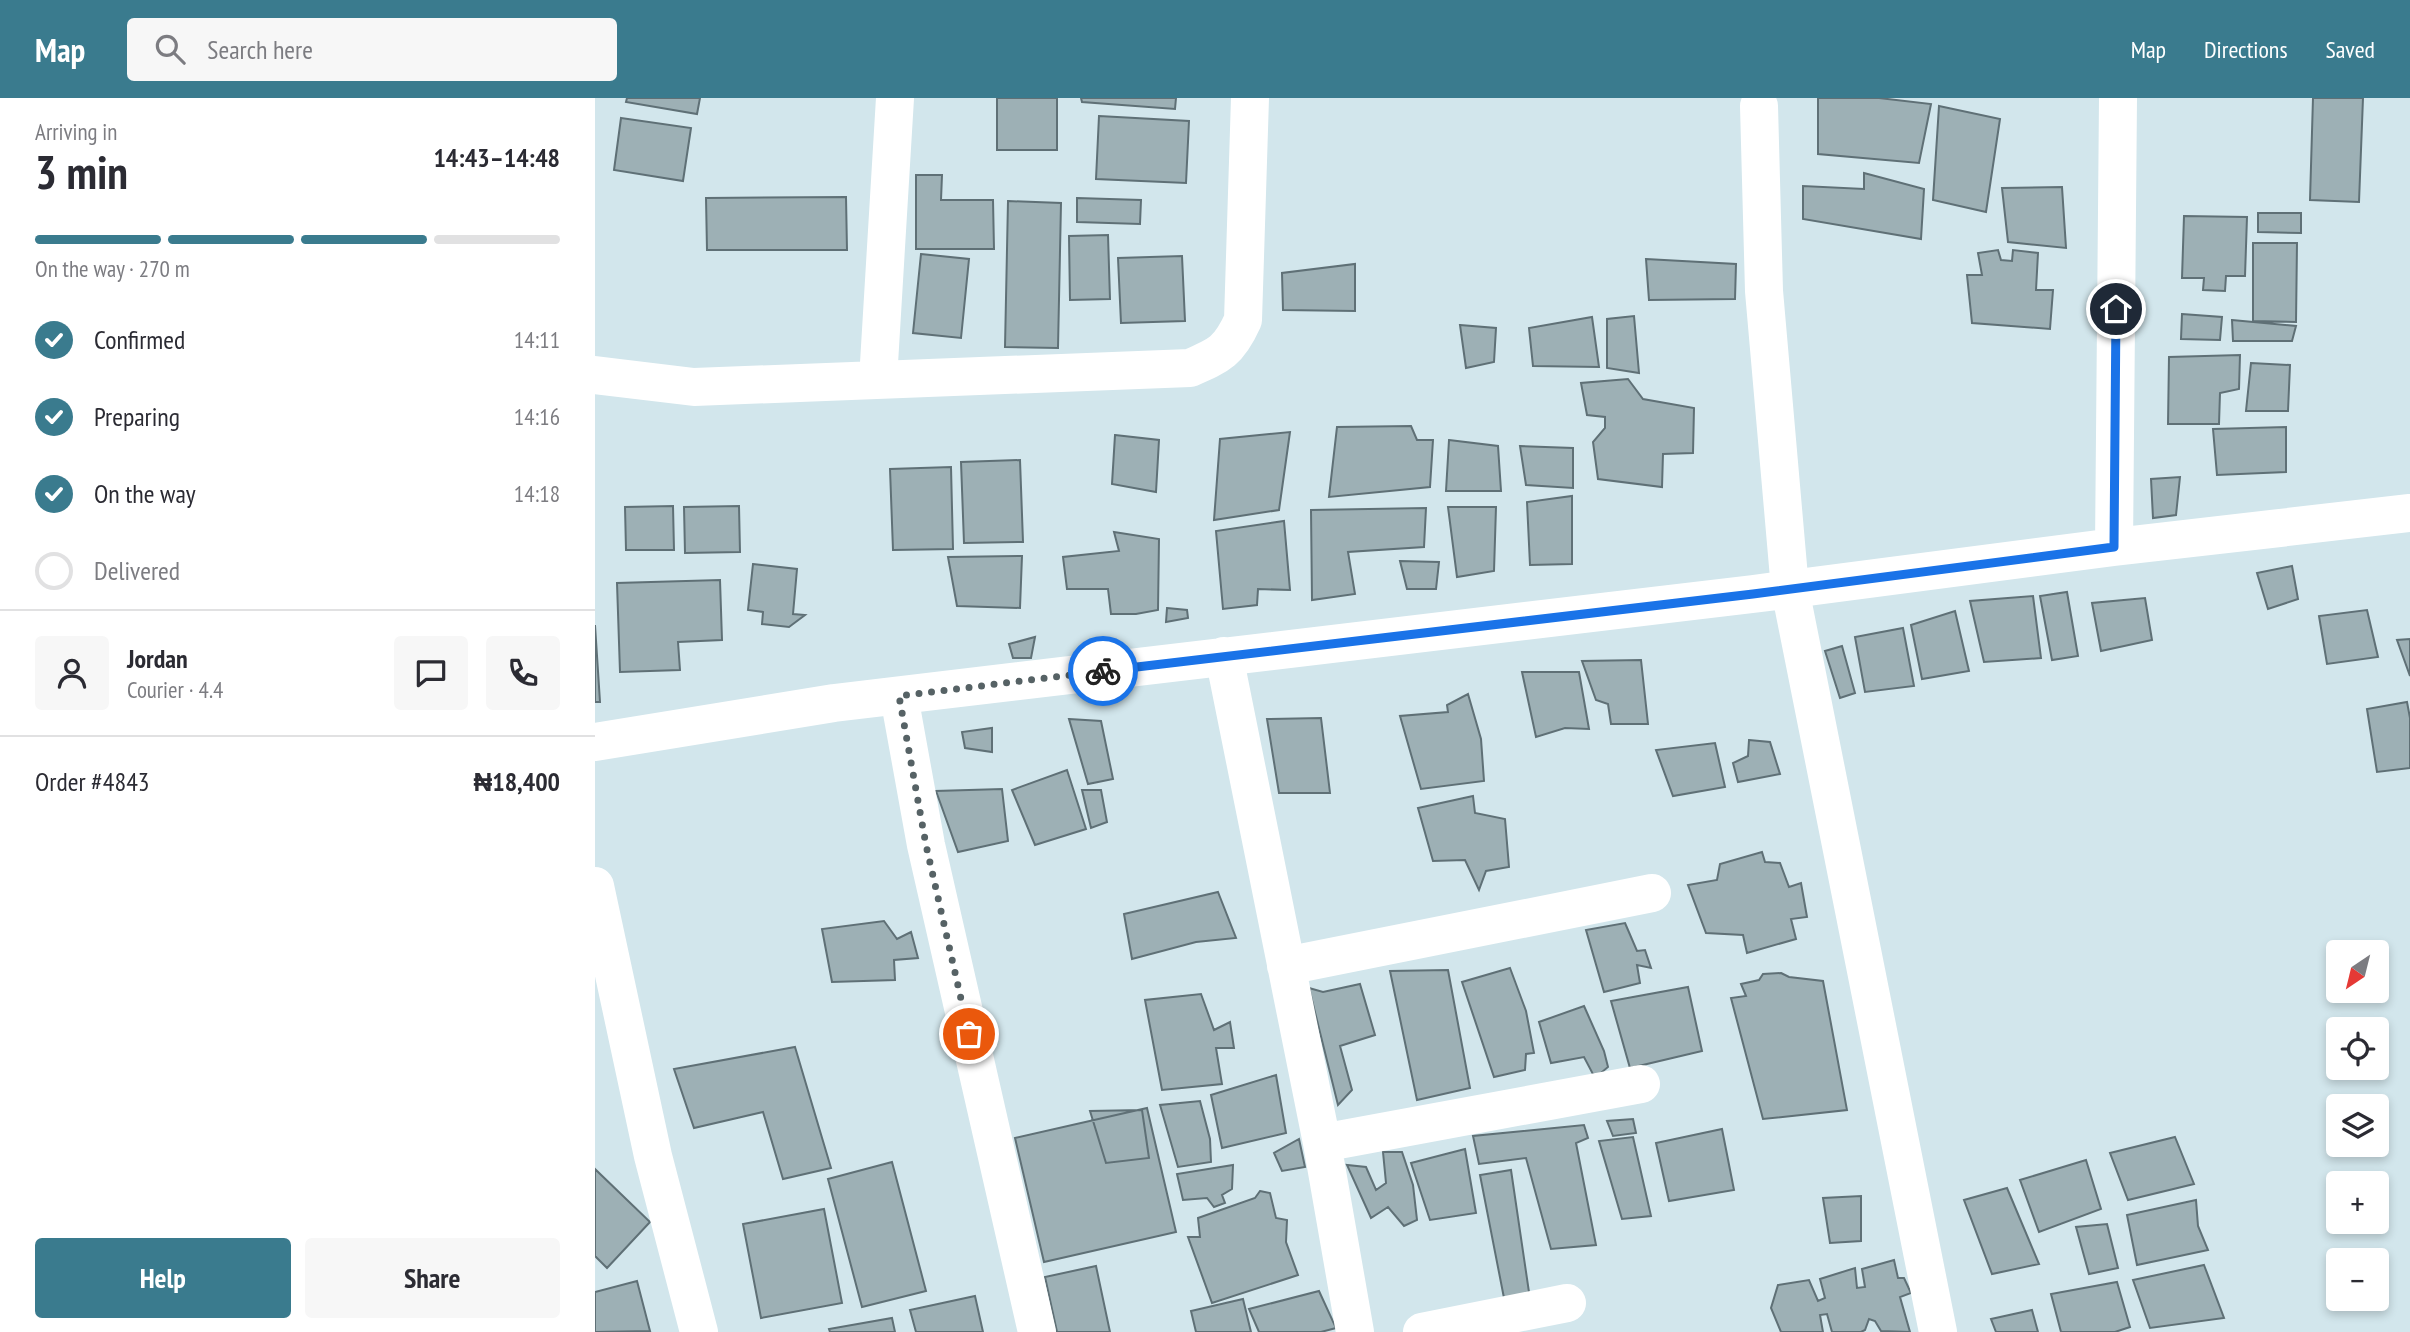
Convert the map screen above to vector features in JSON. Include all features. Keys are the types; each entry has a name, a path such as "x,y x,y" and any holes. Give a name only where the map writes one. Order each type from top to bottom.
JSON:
{"street":[{"path":"878,380 895,98"},
{"path":"595,375 694,387 1190,368 1214,358 1233,341 1243,320 1250,98"},
{"path":"2114,547 2118,98"},
{"path":"1759,106 1765,291 1790,589 1938,1332"},
{"path":"595,742 834,703 2410,513"},
{"path":"1224,656 1322,1143 1355,1332"},
{"path":"899,696 926,845 1037,1332"},
{"path":"595,886 653,1156 699,1332"},
{"path":"1286,966 1653,893"},
{"path":"1322,1143 1641,1084"},
{"path":"1422,1332 1567,1303"}],"building":[{"path":"627,98 700,98 697,114 626,102"},
{"path":"997,98 1057,98 1057,150 997,150"},
{"path":"1081,98 1176,98 1175,109 1082,102"},
{"path":"1818,98 1879,98 1931,104 1919,163 1818,154"},
{"path":"2313,98 2363,98 2359,202 2310,200"},
{"path":"1939,106 2000,119 1986,212 1933,200"},
{"path":"1099,116 1189,121 1186,183 1096,179"},
{"path":"621,118 691,128 683,181 614,170"},
{"path":"1864,173 1924,189 1921,239 1803,219 1803,186 1864,189"},
{"path":"916,175 942,175 941,200 993,200 994,249 916,249"},
{"path":"2062,187 2066,248 2008,242 2002,188"},
{"path":"846,197 847,250 707,250 706,198"},
{"path":"1077,198 1141,200 1140,224 1077,222"},
{"path":"1008,201 1061,203 1058,348 1005,347"},
{"path":"2258,213 2301,213 2301,233 2258,232"},
{"path":"2184,216 2247,217 2245,276 2226,276 2225,291 2203,290 2204,278 2182,278"},
{"path":"1108,235 1110,299 1070,300 1069,236"},
{"path":"2253,243 2297,243 2296,322 2253,321"},
{"path":"1998,250 2001,260 2012,261 2013,250 2038,253 2036,290 2053,290 2050,329 1972,323 1967,275 1982,275 1978,253"},
{"path":"921,254 969,259 961,338 913,333"},
{"path":"1182,256 1185,321 1121,323 1118,258"},
{"path":"1646,259 1736,264 1735,299 1649,300"},
{"path":"1355,264 1355,311 1283,310 1282,273"},
{"path":"2182,314 2222,317 2220,340 2181,339"},
{"path":"1634,316 1639,373 1607,368 1607,319"},
{"path":"1592,317 1599,367 1533,366 1529,328"},
{"path":"2232,320 2296,326 2292,341 2233,341"},
{"path":"1460,325 1496,328 1494,362 1466,368"},
{"path":"2240,355 2239,389 2220,393 2219,424 2168,424 2169,357"},
{"path":"2251,363 2290,365 2288,411 2246,411"},
{"path":"1628,379 1643,399 1694,408 1693,453 1663,454 1662,487 1598,479 1593,442 1605,428 1605,417 1587,415 1581,383"},
{"path":"1411,426 1417,440 1433,440 1430,487 1329,497 1337,427"},
{"path":"2286,427 2286,472 2217,475 2213,429"},
{"path":"1290,432 1279,510 1214,520 1220,439"},
{"path":"1115,435 1159,440 1156,492 1112,484"},
{"path":"1449,440 1498,446 1501,491 1446,491"},
{"path":"1520,446 1573,448 1573,488 1526,485"},
{"path":"1020,460 1023,542 964,543 961,462"},
{"path":"951,467 953,549 893,550 890,469"},
{"path":"2180,477 2176,515 2153,518 2151,479"},
{"path":"1572,496 1572,564 1530,565 1527,502"},
{"path":"673,506 674,550 626,550 625,507"},
{"path":"739,506 740,552 685,553 684,507"},
{"path":"1448,507 1496,507 1494,571 1457,577"},
{"path":"1426,508 1424,547 1348,552 1355,594 1312,600 1311,510"},
{"path":"1284,521 1290,590 1258,589 1257,605 1223,609 1216,531"},
{"path":"1114,532 1159,539 1158,610 1136,614 1111,614 1108,589 1067,589 1063,557 1119,551"},
{"path":"1022,556 1020,608 957,606 948,557"},
{"path":"1400,561 1439,562 1436,589 1407,589"},
{"path":"753,564 797,569 793,614 805,615 789,627 762,624 763,612 748,610"},
{"path":"2292,566 2298,599 2268,609 2257,573"},
{"path":"720,580 722,640 678,642 680,670 620,672 617,583"},
{"path":"2067,592 2078,656 2052,660 2040,596"},
{"path":"2033,596 2041,658 1984,662 1970,601"},
{"path":"2145,598 2152,640 2101,651 2092,603"},
{"path":"1167,608 1187,610 1188,618 1166,622"},
{"path":"2367,610 2378,657 2327,664 2319,616"},
{"path":"1955,611 1969,671 1922,679 1911,625"},
{"path":"595,625 600,702 595,702"},
{"path":"1903,628 1914,686 1865,692 1855,637"},
{"path":"1035,637 1031,658 1013,658 1009,644"},
{"path":"2410,639 2410,676 2397,640"},
{"path":"1842,646 1855,693 1840,698 1825,651"},
{"path":"1641,660 1648,724 1611,724 1608,704 1596,700 1582,661"},
{"path":"1522,672 1579,672 1589,729 1565,728 1536,737"},
{"path":"1468,694 1481,739 1484,781 1421,789 1400,716 1448,712 1447,705"},
{"path":"2407,702 2410,718 2410,768 2377,772 2367,709"},
{"path":"1321,718 1330,793 1279,793 1267,719"},
{"path":"1069,719 1101,721 1113,779 1088,784"},
{"path":"992,728 992,752 965,748 962,732"},
{"path":"1749,740 1770,742 1780,774 1738,782 1733,763 1748,756"},
{"path":"1715,743 1725,787 1673,796 1656,750"},
{"path":"1067,770 1086,829 1035,845 1012,790"},
{"path":"1002,789 1008,841 958,852 936,791"},
{"path":"1082,790 1101,790 1107,822 1091,828"},
{"path":"1473,796 1475,813 1505,819 1509,867 1486,871 1479,890 1465,860 1433,861 1418,808"},
{"path":"1762,852 1765,862 1780,863 1789,887 1801,883 1807,917 1791,919 1796,939 1747,953 1743,935 1706,933 1688,885 1717,880 1720,864"},
{"path":"1218,892 1236,938 1196,942 1132,959 1124,914"},
{"path":"884,921 897,939 911,932 918,958 894,960 895,980 832,982 822,929"},
{"path":"1625,923 1637,951 1645,950 1651,968 1637,965 1640,983 1604,992 1586,930"},
{"path":"1510,968 1526,1011 1534,1053 1526,1054 1525,1070 1494,1077 1462,982"},
{"path":"1448,970 1470,1088 1417,1100 1390,971"},
{"path":"1781,973 1789,977 1823,981 1847,1110 1763,1119 1731,998 1746,996 1741,984 1759,980 1763,974"},
{"path":"1360,984 1375,1035 1340,1046 1352,1090 1338,1105 1309,988 1323,992"},
{"path":"1688,987 1702,1051 1630,1068 1611,1001"},
{"path":"1201,994 1214,1030 1230,1022 1234,1048 1216,1048 1222,1084 1162,1090 1145,1000"},
{"path":"1584,1006 1604,1051 1608,1067 1595,1078 1584,1057 1551,1063 1539,1022"},
{"path":"795,1047 831,1168 783,1179 763,1112 694,1128 674,1069"},
{"path":"1276,1075 1286,1133 1222,1148 1211,1095"},
{"path":"1200,1101 1210,1139 1211,1162 1178,1167 1160,1105"},
{"path":"1147,1108 1176,1232 1044,1262 1015,1138"},
{"path":"1142,1110 1149,1158 1106,1163 1090,1111"},
{"path":"1633,1119 1636,1133 1613,1136 1607,1121"},
{"path":"1584,1125 1588,1138 1576,1143 1596,1245 1551,1249 1526,1158 1479,1164 1473,1136"},
{"path":"1722,1129 1734,1190 1669,1201 1656,1143"},
{"path":"1633,1137 1651,1216 1622,1219 1599,1141"},
{"path":"2175,1137 2194,1184 2128,1200 2110,1153"},
{"path":"1299,1139 1305,1167 1282,1171 1274,1153"},
{"path":"1465,1149 1476,1213 1430,1220 1411,1163"},
{"path":"1383,1152 1402,1152 1413,1185 1417,1220 1404,1226 1388,1207 1371,1218 1347,1165 1366,1167 1376,1190 1386,1183"},
{"path":"2086,1160 2101,1209 2039,1232 2020,1180"},
{"path":"892,1162 926,1291 862,1307 828,1179"},
{"path":"1233,1165 1232,1189 1222,1195 1225,1203 1214,1207 1207,1198 1183,1200 1177,1174"},
{"path":"595,1169 650,1222 607,1268 595,1256"},
{"path":"1511,1170 1530,1299 1504,1298 1480,1175"},
{"path":"2007,1188 2039,1264 1992,1274 1964,1200"},
{"path":"1260,1191 1270,1193 1276,1218 1287,1220 1286,1242 1298,1275 1212,1303 1188,1237 1200,1237 1198,1218 1255,1198"},
{"path":"1861,1196 1861,1241 1830,1243 1823,1198"},
{"path":"2196,1200 2198,1226 2208,1250 2137,1265 2127,1215"},
{"path":"824,1209 842,1303 761,1318 743,1224"},
{"path":"2107,1224 2118,1268 2089,1274 2076,1227"},
{"path":"1894,1260 1898,1278 1904,1278 1911,1293 1900,1297 1910,1332 1881,1331 1875,1321 1869,1319 1865,1330 1861,1332 1832,1332 1827,1314 1820,1315 1823,1332 1781,1332 1771,1308 1778,1285 1809,1280 1818,1301 1825,1298 1820,1279 1855,1268 1857,1288 1865,1287 1862,1269"},
{"path":"2204,1265 2224,1318 2150,1328 2133,1280"},
{"path":"1096,1266 1110,1332 1057,1332 1045,1277"},
{"path":"637,1281 650,1331 595,1332 595,1292"},
{"path":"2117,1282 2130,1327 2115,1332 2061,1332 2051,1294"},
{"path":"1319,1291 1336,1328 1321,1332 1259,1332 1249,1309"},
{"path":"975,1296 983,1332 916,1332 910,1310"},
{"path":"1243,1299 1251,1332 1196,1332 1191,1311"},
{"path":"2032,1310 2038,1332 1996,1332 1991,1319"},
{"path":"892,1318 895,1332 830,1332 829,1329"}],"way so far":[{"path":"969,1034 926,845 899,696 1103,671"}],"route":[{"path":"1103,671 1753,594 2114,547 2116,309"}]}
